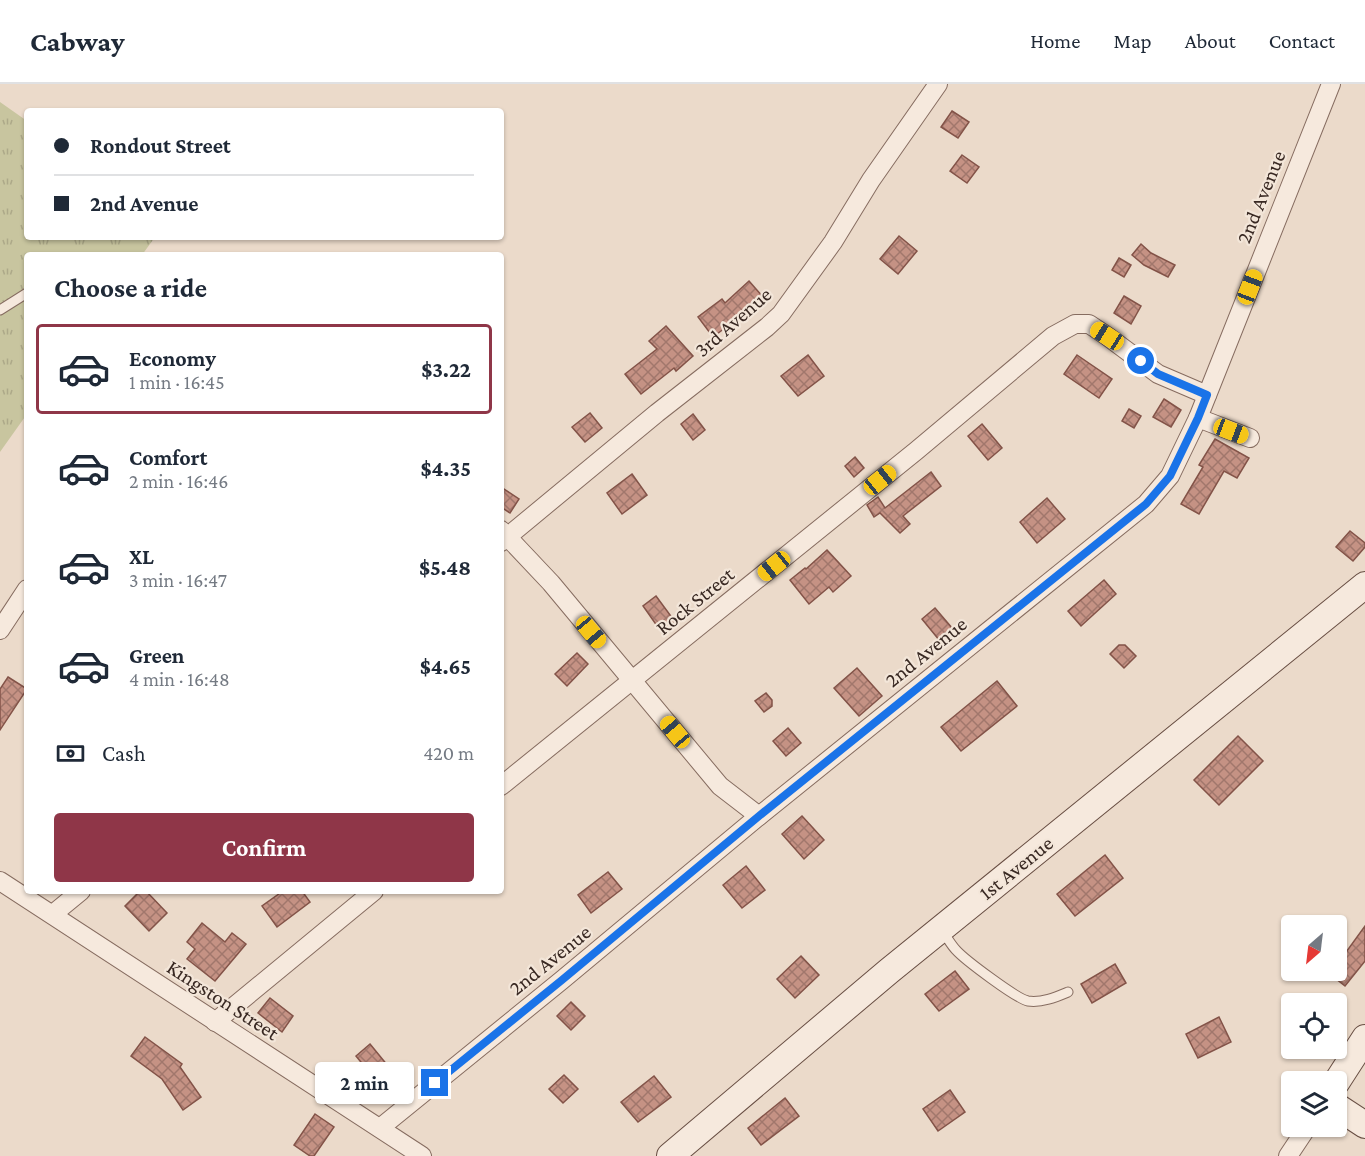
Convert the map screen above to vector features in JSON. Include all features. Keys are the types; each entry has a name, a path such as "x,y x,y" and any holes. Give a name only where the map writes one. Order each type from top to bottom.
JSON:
{"street":[{"name":"3rd Avenue","path":"504,535 781,314 833,242 871,180 938,84"},
{"name":"2nd Avenue","path":"380,1128 759,816 1146,504 1170,476 1198,418 1331,84"},
{"name":"Rock Street","path":"504,784 907,459 1053,336 1075,324 1089,324 1158,374 1207,395"},
{"path":"1198,418 1250,438"},
{"path":"504,537 551,583 720,786 759,816"},
{"name":"1st Avenue","path":"670,1156 940,929 1365,585"},
{"path":"0,630 24,594"},
{"name":"Kingston Street","path":"0,881 422,1156"},
{"path":"53,914 77,894"},
{"path":"215,1022 370,894"},
{"path":"1344,1071 1365,1038"},
{"path":"1347,1113 1365,1125"},
{"path":"1288,1156 1301,1137"}],"lane":[{"path":"0,310 24,295"},
{"path":"940,929 956,950 982,972 1026,1001 1046,1000 1068,992"}],"green space":[{"path":"0,102 24,119 24,240 153,240 144,252 24,252 24,418 0,452"}],"building":[{"path":"952,111 969,122 958,138 941,127"},
{"path":"962,155 979,167 967,183 950,171"},
{"path":"899,236 917,251 898,274 880,259"},
{"path":"1141,244 1151,253 1175,265 1168,277 1144,265 1132,255"},
{"path":"1119,258 1131,265 1124,277 1112,270"},
{"path":"749,281 763,297 713,337 698,317 722,299 725,303"},
{"path":"1124,296 1141,306 1131,324 1114,313"},
{"path":"666,326 693,356 676,371 674,368 641,394 625,374 657,349 649,341"},
{"path":"808,355 824,376 798,396 781,376"},
{"path":"1077,355 1112,379 1099,398 1064,374"},
{"path":"1164,399 1181,410 1171,427 1153,417"},
{"path":"1129,409 1141,416 1134,428 1122,421"},
{"path":"590,413 602,428 585,442 572,427"},
{"path":"693,414 705,430 693,440 681,424"},
{"path":"982,424 1002,448 988,460 968,436"},
{"path":"1215,439 1249,458 1237,478 1224,471 1199,514 1181,504 1203,467 1199,465"},
{"path":"855,457 864,468 854,477 845,466"},
{"path":"931,472 941,486 903,516 910,524 900,533 880,513 874,517 867,505 878,497 885,508"},
{"path":"632,474 647,495 622,514 607,493"},
{"path":"504,489 519,499 510,513 504,509"},
{"path":"1047,498 1065,519 1037,543 1020,522"},
{"path":"1350,531 1365,543 1365,547 1353,561 1336,547"},
{"path":"827,550 851,576 833,592 829,587 809,604 790,580"},
{"path":"1104,580 1116,594 1081,626 1068,611"},
{"path":"656,596 676,623 662,633 643,606"},
{"path":"935,608 958,635 944,646 922,619"},
{"path":"1119,645 1125,645 1136,656 1124,668 1110,654"},
{"path":"577,653 588,664 567,686 555,674"},
{"path":"857,668 882,696 859,716 834,688"},
{"path":"8,677 24,687 24,694 0,730 0,689"},
{"path":"997,681 1017,706 961,751 941,727"},
{"path":"766,693 772,700 772,706 764,712 755,701"},
{"path":"788,728 801,743 786,756 773,741"},
{"path":"1238,736 1263,761 1219,805 1194,780"},
{"path":"802,816 824,840 804,859 782,834"},
{"path":"1105,855 1123,878 1075,916 1057,894"},
{"path":"746,866 765,890 742,908 723,885"},
{"path":"608,872 622,889 591,913 578,895"},
{"path":"137,894 149,894 167,913 149,931 125,906"},
{"path":"279,894 304,894 310,902 277,927 262,906"},
{"path":"202,923 225,942 232,933 246,944 215,981 187,959 195,949 187,942"},
{"path":"1365,926 1365,961 1345,986 1339,981 1347,981 1347,951"},
{"path":"801,956 819,975 795,998 777,979"},
{"path":"1115,964 1126,983 1092,1003 1081,984"},
{"path":"955,971 969,989 939,1011 925,994"},
{"path":"270,998 293,1016 282,1032 258,1013"},
{"path":"571,1002 585,1016 571,1030 557,1016"},
{"path":"1219,1017 1231,1042 1198,1058 1186,1034"},
{"path":"145,1037 182,1064 180,1067 201,1097 183,1110 162,1079 131,1056"},
{"path":"370,1044 397,1077 383,1089 356,1056"},
{"path":"564,1075 578,1089 563,1103 549,1089"},
{"path":"654,1076 671,1097 638,1122 621,1102"},
{"path":"950,1090 965,1112 938,1131 923,1109"},
{"path":"785,1098 799,1116 761,1145 748,1128"},
{"path":"315,1114 334,1127 314,1156 310,1156 294,1145"}],"route":[{"path":"435,1083 759,816 1146,504 1170,476 1207,395 1158,374 1141,361"}]}
